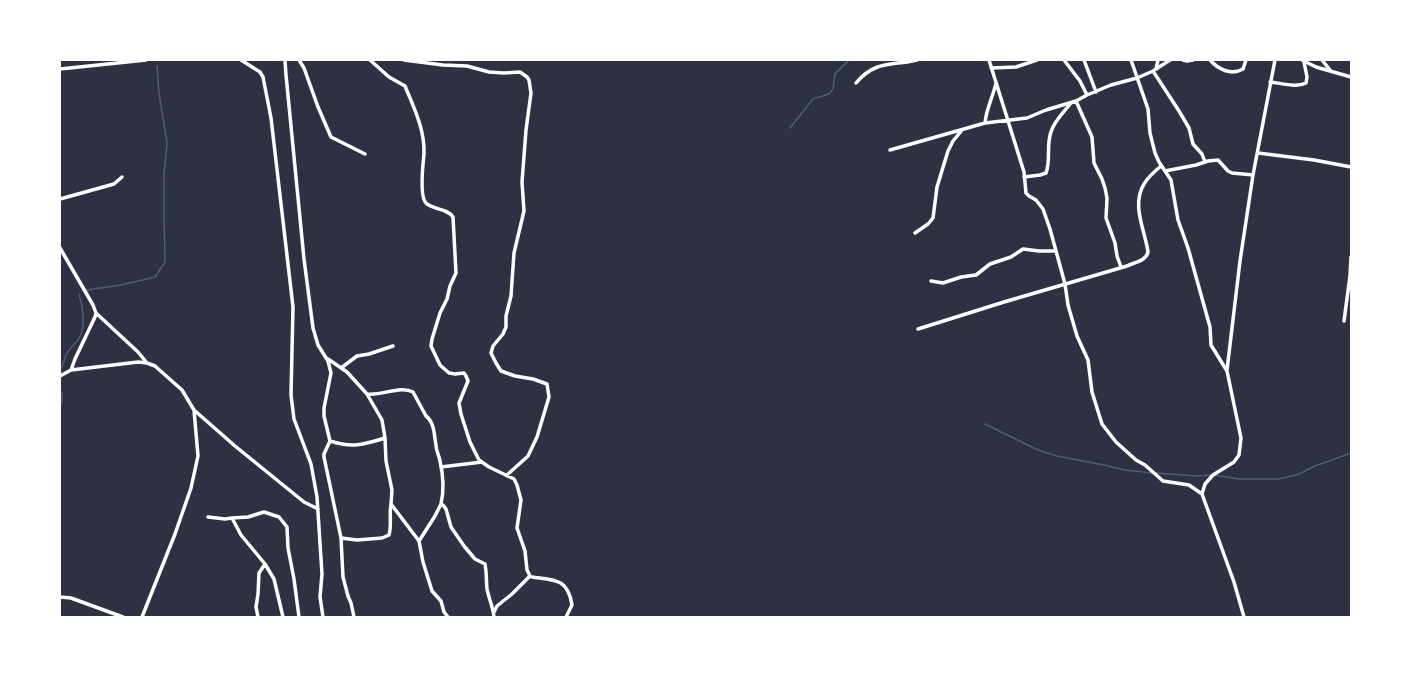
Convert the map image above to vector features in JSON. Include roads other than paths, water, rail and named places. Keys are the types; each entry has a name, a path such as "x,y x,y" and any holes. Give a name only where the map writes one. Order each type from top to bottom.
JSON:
{"street":[{"path":"60,69 146,60"},
{"path":"242,60 260,72 263,77 271,118 293,307 292,408 294,419 311,464 318,509 322,574 320,597 323,617"},
{"path":"285,60 299,216 313,328 318,344 327,358 331,373 325,402 324,416 330,441 324,457 341,538 343,577 354,617"},
{"path":"299,60 304,68 318,108 331,137 365,154"},
{"path":"370,60 389,77 405,86 418,117 424,143 422,190 424,199 426,204 450,213 453,217 456,273 450,286 447,299 440,312 431,346 440,365 448,373 464,373 466,376 468,381 459,403 470,442 479,460 514,479 519,490 520,500 517,528 523,544 527,570 530,576"},
{"path":"404,60 442,65 467,66 498,73 520,72 527,77 530,84 530,100 522,182 524,211 514,254 511,296 506,316 506,327 503,334 493,346 492,353 501,371 547,384 549,397 545,414 532,449 528,456 507,475"},
{"path":"856,83 862,75 871,68 917,60"},
{"path":"989,60 1024,177 1026,193 1036,200 1043,209 1065,284 1068,305 1077,336 1088,360 1092,392 1102,424 1116,442 1136,460 1146,465 1163,481 1189,485 1202,494 1234,582 1244,617"},
{"path":"992,68 1016,67 1037,60"},
{"path":"1064,60 1080,81 1087,95"},
{"path":"1084,60 1096,92"},
{"path":"1131,60 1148,110 1150,133 1154,147 1161,166 1171,180 1178,220 1188,248 1210,327 1211,345 1227,371"},
{"path":"1158,60 1155,70 1188,128 1193,144 1202,154 1205,162"},
{"path":"890,150 986,123 1027,118 1046,110 1076,101 1111,85 1137,78 1155,70 1170,60"},
{"path":"1183,60 1193,60"},
{"path":"1210,60 1217,67 1225,71 1241,71 1246,60"},
{"path":"1202,494 1205,484 1213,476 1234,462 1239,455 1241,438 1227,371 1240,260 1253,175 1275,60"},
{"path":"1322,60 1332,71"},
{"path":"1270,82 1304,84 1307,77 1303,61"},
{"path":"1303,61 1351,77"},
{"path":"986,123 986,112 992,100 996,82"},
{"path":"1076,101 1092,137 1094,163 1106,188 1106,218 1115,243 1121,268"},
{"path":"1024,177 1046,173 1048,168 1049,140 1051,131 1071,102"},
{"path":"915,233 928,224 933,218 937,187 948,150 962,130"},
{"path":"1258,153 1314,160 1351,167"},
{"path":"1165,171 1218,160 1228,172 1232,174 1253,175"},
{"path":"918,329 1121,268 1142,260 1147,256 1148,252 1138,210 1141,190 1148,179 1161,166"},
{"path":"60,199 114,184 122,178"},
{"path":"60,248 96,313 138,352 147,363"},
{"path":"931,281 943,283 961,277 976,275 986,266 1011,257 1023,249 1056,251"},
{"path":"1344,321 1351,257"},
{"path":"71,370 74,359 94,321 96,313"},
{"path":"341,368 357,356 369,354 393,346"},
{"path":"327,358 351,375 367,394 382,420 385,438 386,461 392,490 390,511 391,529 389,535 382,538 357,540 341,538"},
{"path":"60,376 71,370 138,362 155,366 182,390 194,410 235,446 304,502 318,509"},
{"path":"367,394 383,394 397,389 412,390 426,416 430,419 434,431 441,467 443,491 441,504 435,516 418,541"},
{"path":"142,617 175,534 191,488 198,456 194,410"},
{"path":"330,441 342,445 363,445 385,438"},
{"path":"441,467 482,462"},
{"path":"391,504 418,541 432,591 442,601 444,612 448,617"},
{"path":"441,504 446,509 451,527 464,546 475,559 485,564 488,578 486,582 492,605 493,616"},
{"path":"208,517 225,519 248,517 264,512 280,517 287,527 288,548 299,617"},
{"path":"232,518 241,535 265,564 274,579 283,617"},
{"path":"258,617 256,607 259,573 265,564"},
{"path":"493,616 497,606 512,594 530,576"},
{"path":"530,576 558,580 563,584 570,596 572,605 566,617"},
{"path":"60,597 71,598 123,617"}],"waterway":[{"path":"790,128 813,99 829,94 833,89 835,74 848,60"},
{"path":"87,290 121,285 155,277 165,262 164,174 167,143 159,93 157,66"},
{"path":"60,369 67,353 78,340 83,329 83,311 79,294"},
{"path":"60,390 62,394 62,403 60,405"},
{"path":"985,424 1038,450 1057,456 1125,470 1152,473"},
{"path":"1156,473 1195,476 1213,475 1239,479 1279,479 1299,474 1315,466 1351,453"}]}
